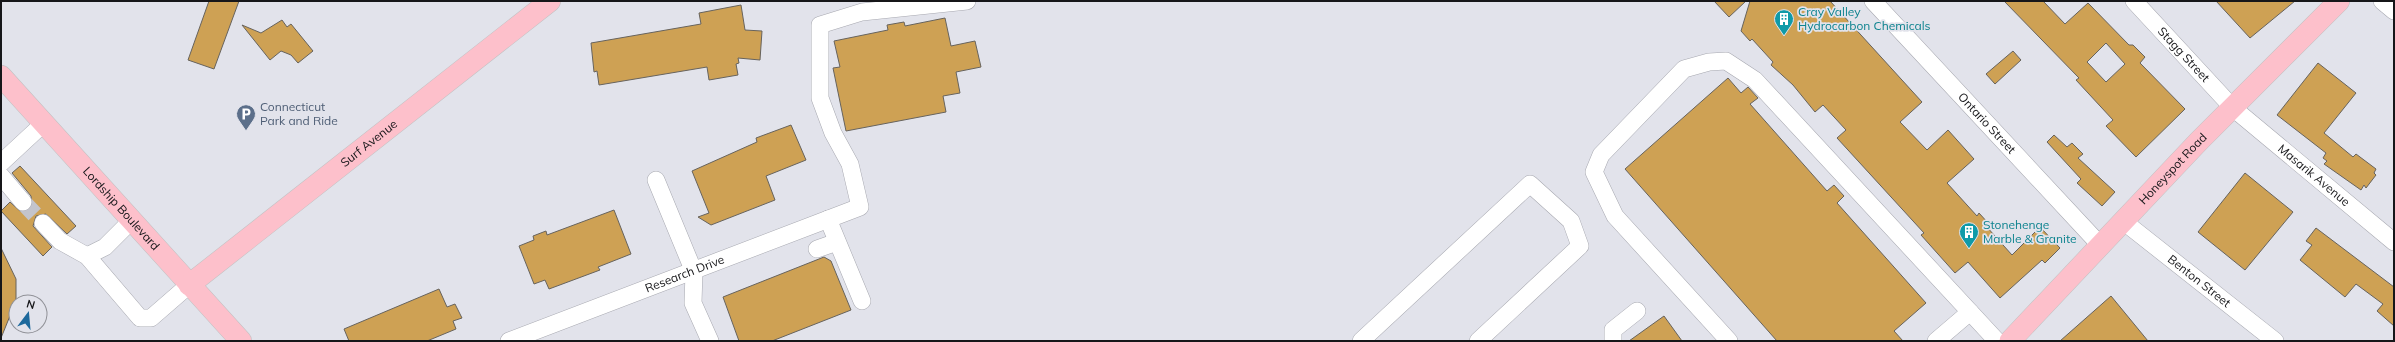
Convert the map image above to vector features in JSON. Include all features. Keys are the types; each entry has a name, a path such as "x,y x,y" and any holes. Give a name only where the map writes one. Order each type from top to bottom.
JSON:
{"main road":[{"name":"Surf Avenue","path":"189,285 550,1"},
{"name":"Honeyspot Road","path":"2010,341 2233,108 2339,1"},
{"name":"Lordship Boulevard","path":"2,79 241,341"}],"street":[{"name":"Research Drive","path":"509,341 694,272 860,207 850,164 833,133 820,98 820,25 862,12 966,1"},
{"name":"Ontario Street","path":"1873,1 2101,246"},
{"name":"Stagg Street","path":"2134,1 2233,108"},
{"path":"2382,1 2394,11"},
{"path":"1730,341 1615,216 1594,172 1601,155 1684,69 1709,62 1726,61 1755,80 1997,341"},
{"name":"Masarik Avenue","path":"2233,108 2394,242"},
{"path":"1,163 43,124"},
{"path":"1,176 23,202"},
{"path":"656,180 694,272 693,303 710,341"},
{"path":"1361,341 1530,184 1571,221 1580,246 1478,341"},
{"path":"828,219 862,301"},
{"path":"87,256 105,247 131,221"},
{"name":"Benton Street","path":"2124,221 2275,341"},
{"path":"44,223 60,241 87,256 140,318 151,318 189,285"},
{"path":"817,249 837,242"},
{"path":"1613,341 1613,330 1637,312"},
{"path":"1936,341 1970,312"}],"building":[{"path":"209,1 239,1 214,69 188,60"},
{"path":"1714,1 1746,1 1729,17"},
{"path":"1750,1 1830,1 1922,102 1900,122 1927,150 1948,130 1974,159 1947,183 1977,216 1979,213 1989,224 1986,226 2012,255 2040,227 2060,248 2045,263 2042,260 2000,298 1968,262 1955,273 1921,235 1924,233 1837,138 1846,130 1823,105 1815,112 1793,85 1771,65 1773,62 1752,39 1750,41 1741,31"},
{"path":"2004,1 2043,1 2065,24 2088,3 2129,45 2133,45 2145,57 2140,63 2185,109 2136,157 2106,126 2113,120 2076,80 2079,78","holes":["2106,43 2125,64 2106,82 2087,62"]},
{"path":"2216,1 2295,1 2250,38"},
{"path":"741,5 745,30 762,31 760,60 738,58 739,63 736,64 738,75 709,80 707,67 599,85 597,71 594,72 591,43 701,24 699,13"},
{"path":"945,18 951,46 975,41 981,67 956,72 960,93 943,96 946,112 846,131 833,68 840,67 834,41 888,30 887,25 904,22 905,26"},
{"path":"282,20 287,27 291,24 313,51 298,63 291,55 281,51 270,60 242,25 261,33"},
{"path":"2013,51 2021,60 1995,84 1986,74"},
{"path":"2318,63 2356,93 2324,133 2353,157 2356,154 2376,169 2374,173 2376,175 2366,188 2364,185 2361,190 2324,164 2327,161 2323,158 2326,153 2277,115"},
{"path":"1728,78 1741,93 1748,87 1758,98 1750,104 1827,191 1834,185 1844,196 1837,203 1926,303 1894,331 1903,341 1777,341 1625,169"},
{"path":"791,125 806,160 766,176 775,200 711,225 698,217 709,213 692,171 757,142 756,138"},
{"path":"2054,135 2067,147 2072,143 2083,154 2078,158 2115,192 2102,206 2077,183 2081,179 2047,142"},
{"path":"20,166 76,226 67,234 46,214 36,216 33,226 52,247 43,256 1,211 10,202 20,211 29,210 32,206 31,196 12,173"},
{"path":"2245,173 2293,212 2245,270 2198,232"},
{"path":"614,210 631,254 598,267 600,270 549,289 545,280 534,284 519,246 534,240 533,236 546,231 547,235"},
{"path":"2316,228 2394,287 2394,326 2377,311 2383,304 2356,284 2345,297 2300,260 2312,245 2306,241"},
{"path":"1,248 16,279 16,294 8,294 8,321 1,338"},
{"path":"824,257 831,261 851,310 772,341 739,341 723,297"},
{"path":"439,289 447,307 455,304 462,318 453,321 456,329 427,341 349,341 344,329"},
{"path":"2111,296 2148,341 2060,341"},
{"path":"1664,316 1682,341 1629,341"}],"tunnel":[{"path":"23,202 43,223"}],"place":[{"name":"Cray Valley Hydrocarbon Chemicals","path":"1784,36"},
{"name":"Connecticut Park and Ride","path":"246,131"},
{"name":"Stonehenge Marble & Granite","path":"1969,249"}]}
